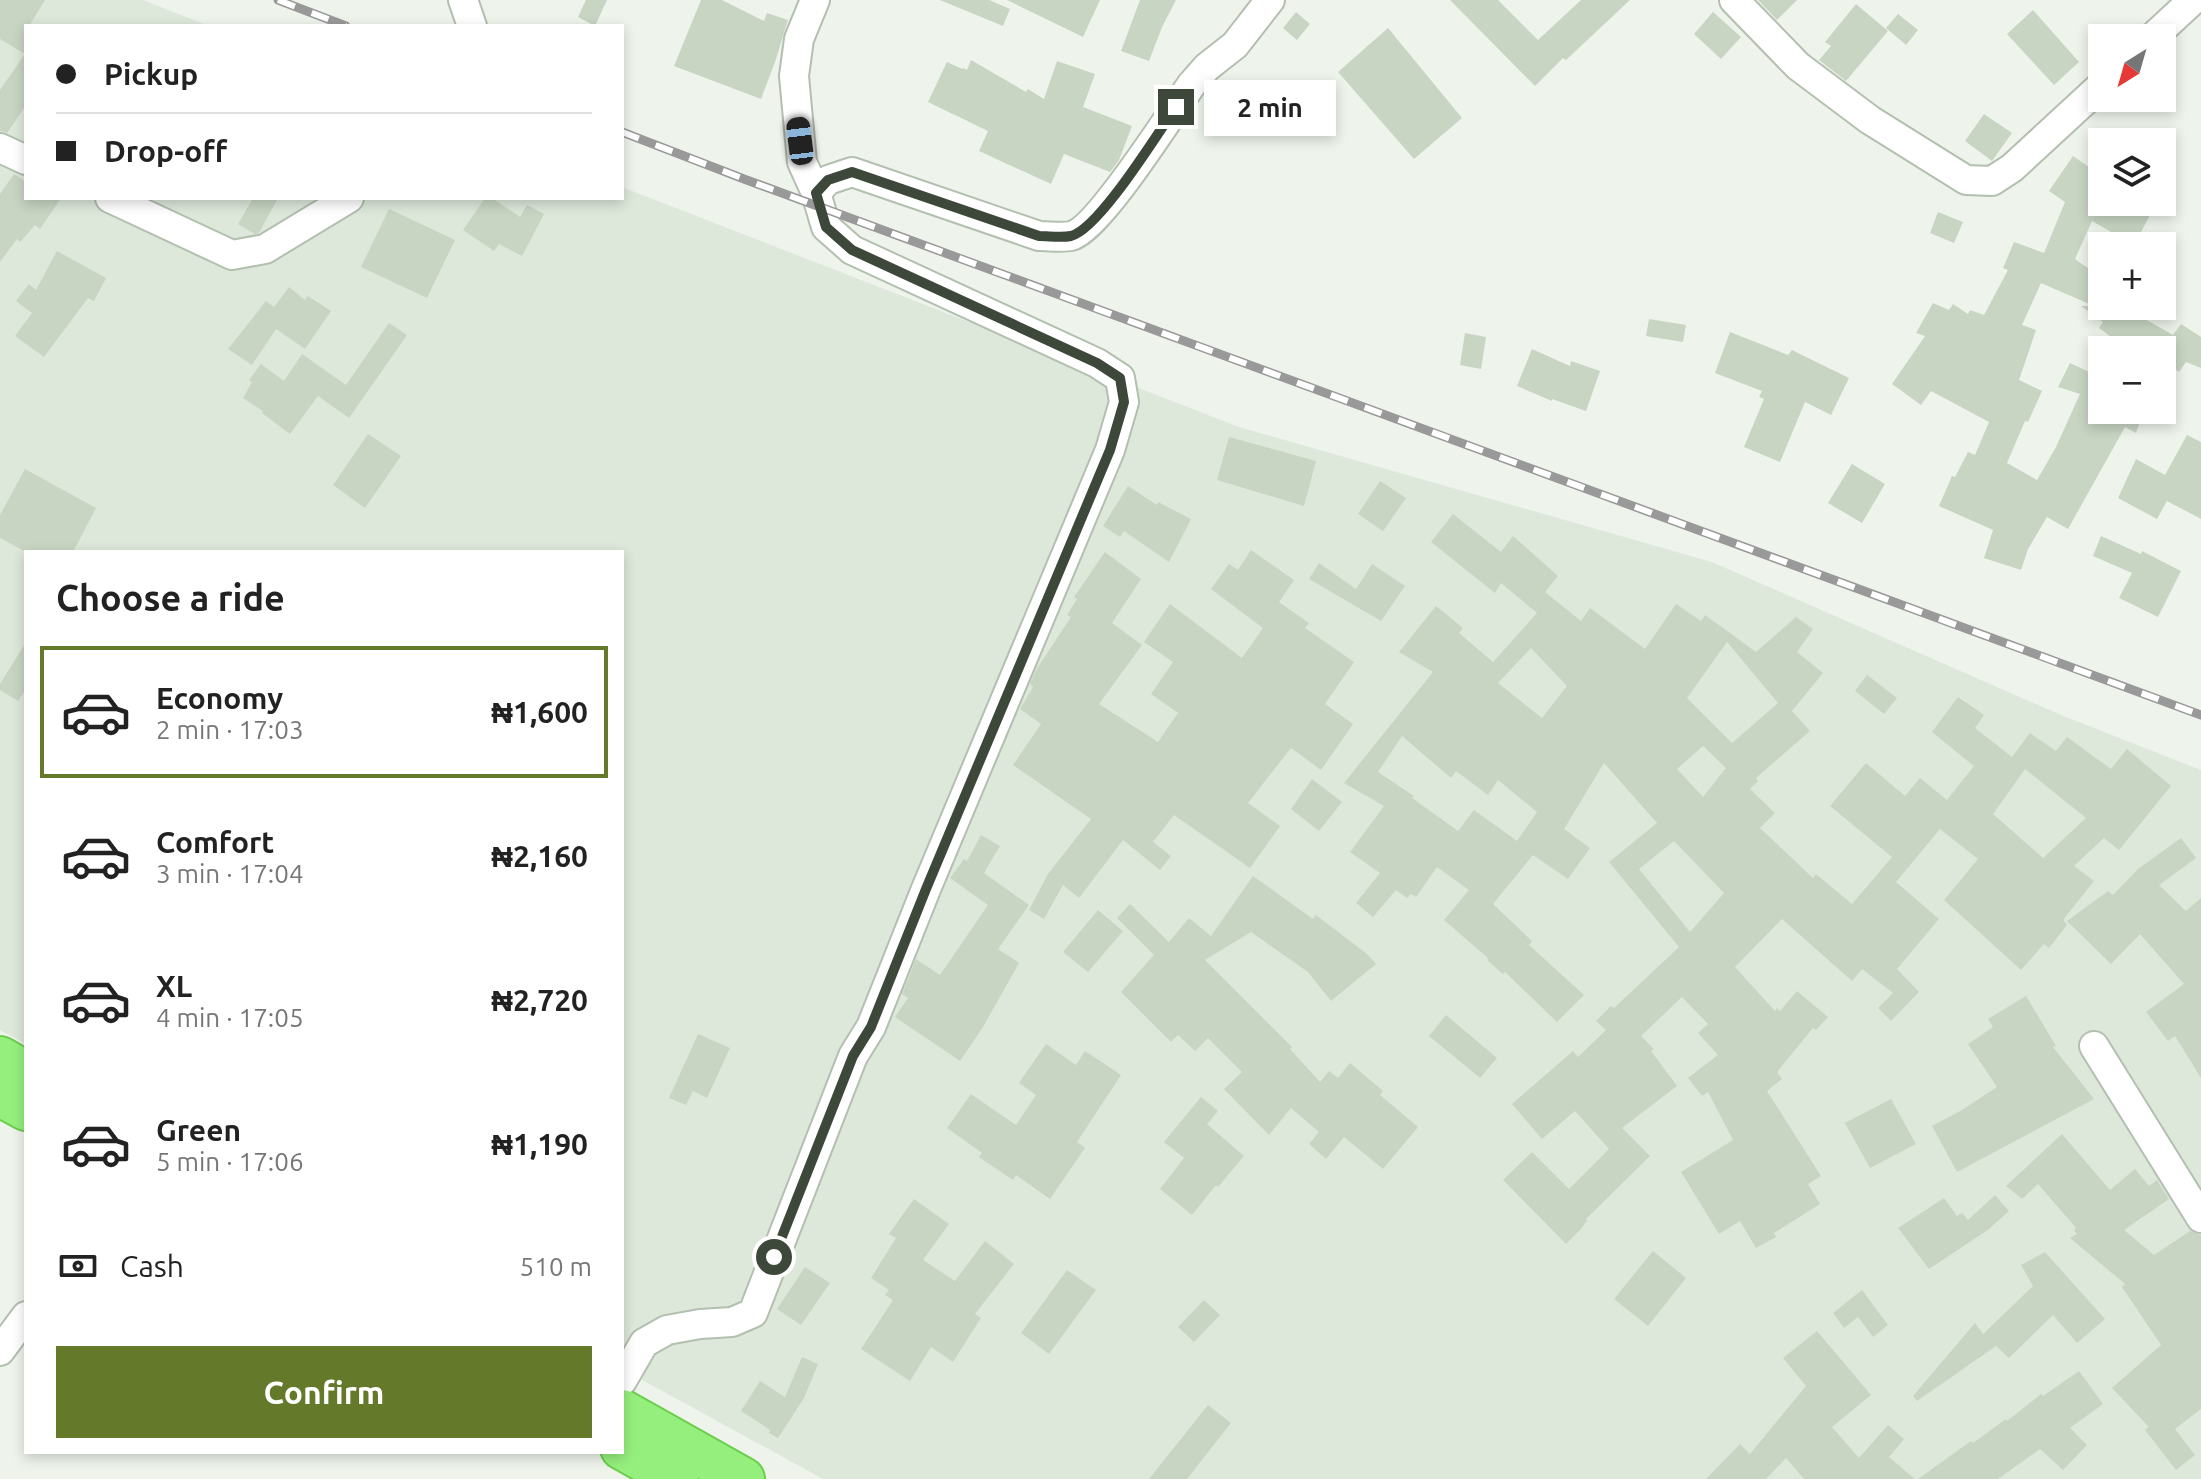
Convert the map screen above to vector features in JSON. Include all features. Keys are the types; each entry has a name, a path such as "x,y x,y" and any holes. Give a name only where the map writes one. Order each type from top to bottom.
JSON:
{"highway":[{"path":"0,1058 24,1072"},
{"path":"0,1095 24,1108"},
{"path":"624,1412 743,1479"},
{"path":"624,1449 677,1479"}],"street":[{"path":"463,0 471,24"},
{"path":"624,1378 644,1343 667,1330 732,1322 753,1313 853,1056 871,1027 1110,450 1124,402 1120,378 1097,363 852,250 826,227 802,162 794,76 799,39 815,0"},
{"path":"816,193 828,180 852,172 1039,236 1072,236 1091,222 1112,198 1192,84 1207,67 1235,45 1270,0"},
{"path":"1734,0 1798,66 1870,120 1966,180 1992,181 2012,168 2088,98"},
{"path":"2167,24 2193,0"},
{"path":"0,148 24,159"},
{"path":"114,200 232,255 265,249 346,200"},
{"path":"2094,1046 2201,1218"},
{"path":"0,1351 24,1319"}],"shaded area":[{"path":"0,0 143,0 204,24 24,24 24,200 624,200 624,188 1239,427 1712,562 2061,715 2201,770 2201,1479 823,1479 624,1370 624,550 24,550 24,1043 0,1030"}],"building":[{"path":"0,0 45,0 30,24 24,24 24,53 0,39"},
{"path":"586,0 607,0 596,24 578,17"},
{"path":"701,0 722,0 764,21 767,13 788,20 761,99 674,66"},
{"path":"940,0 989,0 1010,9 1003,26"},
{"path":"1007,0 1100,0 1083,37"},
{"path":"1140,0 1176,0 1149,61 1121,51"},
{"path":"1450,0 1498,0 1538,40 1581,0 1630,0 1535,86"},
{"path":"1758,0 1797,0 1777,20"},
{"path":"1856,4 1888,31 1846,81 1819,60 1831,46 1825,42"},
{"path":"2033,10 2079,62 2054,85 2007,34"},
{"path":"1296,12 1310,24 1297,40 1283,28"},
{"path":"1713,12 1741,37 1721,59 1694,34"},
{"path":"1898,14 1918,30 1906,45 1886,28"},
{"path":"1388,28 1462,118 1414,159 1338,72"},
{"path":"24,55 24,108 7,133 0,131 0,90"},
{"path":"971,60 1044,99 1057,61 1095,74 1083,107 1132,126 1119,160 1110,172 1064,154 1051,184 979,151 988,131 928,102 947,62 967,70"},
{"path":"1984,114 2012,133 1992,161 1965,141"},
{"path":"2073,156 2088,166 2088,216 2150,216 2141,232 2111,232 2092,221 2075,259 2088,268 2088,303 2041,283 2022,325 2036,330 2019,380 2042,391 2007,463 2037,480 2080,394 2058,387 2070,363 2088,371 2088,424 2139,424 2136,433 2125,427 2068,529 2047,517 2028,549 2021,570 1984,558 1993,530 1939,506 1952,476 1955,477 1968,452 1975,455 1989,422 1931,391 1921,405 1892,384 1925,336 1916,333 1933,303 1949,310 1953,304 1968,314 1970,310 1984,315 2008,270 2003,268 2014,242 2044,253 2065,202 2049,191"},
{"path":"14,174 24,181 24,200 60,200 40,229 35,225 20,242 17,239 0,262 0,194"},
{"path":"252,200 277,200 259,233 255,234 238,224"},
{"path":"484,200 495,200 520,217 527,205 544,214 522,256 499,244 494,251 463,230"},
{"path":"389,209 455,240 427,298 361,267"},
{"path":"1938,212 1963,222 1954,243 1930,233"},
{"path":"57,251 106,278 94,301 88,298 44,357 15,336 32,313 16,301 29,284 36,290"},
{"path":"289,287 305,300 308,296 331,311 305,349 276,329 252,365 228,349 266,301 274,307"},
{"path":"1649,319 1686,325 1683,342 1646,336"},
{"path":"2100,320 2147,320 2173,335 2181,324 2201,337 2201,368 2186,362 2179,372 2176,370 2176,336 2110,336 2099,328 2103,322"},
{"path":"389,323 407,335 349,418 318,396 290,434 243,398 252,382 249,380 261,364 284,381 302,354 346,385"},
{"path":"1730,332 1788,355 1792,350 1849,378 1831,415 1805,402 1780,462 1744,447 1764,399 1759,397 1762,391 1715,373"},
{"path":"1465,333 1486,337 1481,369 1460,365"},
{"path":"1532,349 1570,366 1571,361 1600,371 1586,411 1517,386"},
{"path":"368,434 401,456 365,508 333,485"},
{"path":"2187,435 2201,442 2201,519 2167,501 2157,519 2118,498 2136,459 2165,475"},
{"path":"1229,437 1316,461 1304,506 1217,480"},
{"path":"1852,464 1885,484 1862,523 1828,503"},
{"path":"25,469 96,508 74,550 24,551 0,538 0,515"},
{"path":"1380,481 1406,498 1383,531 1358,514"},
{"path":"1128,486 1157,505 1158,502 1191,519 1169,562 1124,531 1120,537 1103,526"},
{"path":"1453,514 1501,552 1513,536 1558,576 1545,592 1581,621 1590,608 1645,649 1676,604 1701,621 1705,615 1756,652 1796,617 1813,629 1797,652 1823,673 1792,711 1810,731 1756,778 1758,781 1750,789 1775,813 1760,828 1813,878 1816,874 1852,904 1892,857 1830,806 1866,763 1905,796 1920,778 1947,800 1974,766 1932,732 1958,697 1984,715 1975,728 2012,757 2030,733 2056,751 2067,737 2111,769 2127,749 2171,786 2119,850 2104,838 2074,866 2094,881 2063,920 2067,925 2049,948 2044,944 2021,970 1944,900 1978,859 1940,829 1896,882 1939,919 1897,969 1919,992 1891,1021 1878,1008 1893,993 1862,969 1852,981 1782,919 1735,967 1775,1011 1777,1008 1780,1011 1797,991 1828,1017 1816,1030 1813,1028 1777,1072 1782,1079 1767,1091 1821,1176 1808,1184 1820,1204 1756,1248 1740,1221 1719,1234 1681,1172 1733,1140 1708,1092 1702,1096 1688,1078 1718,1055 1698,1033 1708,1024 1682,997 1641,1036 1654,1049 1651,1051 1677,1086 1622,1128 1650,1156 1586,1219 1566,1244 1503,1180 1532,1152 1569,1189 1609,1149 1575,1111 1542,1139 1512,1104 1573,1051 1578,1057 1606,1030 1596,1021 1679,947 1609,862 1657,823 1604,763 1564,829 1590,848 1568,879 1533,855 1493,904 1532,941 1529,945 1584,995 1557,1022 1444,920 1469,890 1437,867 1416,897 1411,894 1407,898 1396,890 1373,917 1356,903 1380,873 1350,852 1384,806 1344,783 1433,672 1399,652 1436,606 1463,628 1459,633 1493,662 1537,613 1501,583 1495,593 1431,542","holes":["1727,642 1778,703 1732,743 1687,698","1531,648 1567,686 1542,718 1498,683","1402,736 1451,778 1456,771 1488,795 1498,780 1537,812 1517,841 1474,810 1458,831 1378,772","1703,746 1726,768 1703,797 1677,769","2025,769 2086,818 2043,858 1993,814","1674,841 1724,893 1690,932 1639,869"]},
{"path":"2101,536 2141,554 2142,551 2181,571 2158,617 2119,598 2132,573 2093,556"},
{"path":"1251,550 1294,580 1279,602 1309,623 1305,628 1354,662 1325,704 1353,724 1321,770 1291,748 1248,803 1280,826 1250,868 1174,815 1153,842 1171,856 1160,870 1123,840 1079,898 1063,885 1044,919 1029,910 1048,874 1091,819 1013,765 1041,724 1020,709 1033,687 1030,684 1036,670 1071,617 1067,615 1077,599 1074,597 1105,552 1141,579 1112,623 1142,645 1099,704 1158,742 1178,713 1151,694 1173,662 1144,642 1170,604 1242,658 1263,628 1211,589 1229,564 1238,570"},
{"path":"1319,563 1356,589 1372,564 1405,586 1381,621 1309,579"},
{"path":"24,645 24,692 18,701 0,690 0,684"},
{"path":"1867,675 1897,698 1884,714 1855,691"},
{"path":"1312,779 1342,802 1319,831 1291,809"},
{"path":"981,835 1000,846 984,873 1029,905 998,949 1019,963 960,1061 895,1017 908,998 902,994 916,959 940,975 988,905 950,878 964,859 967,861"},
{"path":"2181,838 2196,858 2159,885 2186,911 2201,898 2201,1078 2175,1036 2168,1041 2146,1012 2184,984 2140,934 2111,964 2067,921 2108,891 2113,895 2138,869"},
{"path":"1253,876 1313,919 1316,915 1376,964 1331,1001 1308,972 1251,932 1205,960 1292,1047 1290,1049 1320,1082 1329,1071 1338,1078 1350,1063 1383,1091 1380,1095 1418,1127 1383,1169 1344,1137 1326,1159 1309,1144 1319,1132 1291,1108 1269,1135 1224,1089 1242,1072 1208,1038 1195,1051 1178,1035 1171,1042 1121,992 1154,955 1117,918 1130,904 1169,942 1189,918 1211,936"},
{"path":"1098,910 1123,931 1088,972 1063,952"},
{"path":"2026,996 2056,1046 2053,1047 2094,1099 1957,1172 1932,1126 1997,1087 1968,1044 1993,1027 1988,1019"},
{"path":"1446,1015 1497,1058 1480,1078 1429,1036"},
{"path":"698,1034 730,1048 707,1098 693,1091 686,1105 669,1098"},
{"path":"1046,1044 1076,1065 1085,1051 1121,1075 1077,1142 1085,1148 1050,1199 1016,1175 1013,1180 979,1157 982,1153 947,1128 971,1094 1016,1125 1036,1095 1019,1083"},
{"path":"1201,1097 1218,1111 1207,1124 1244,1156 1192,1215 1160,1189 1184,1158 1164,1142"},
{"path":"1891,1099 1916,1144 1870,1168 1845,1123"},
{"path":"2062,1134 2110,1190 2135,1169 2149,1186 2157,1180 2169,1199 2124,1230 2154,1255 2190,1231 2201,1235 2201,1409 2175,1429 2195,1455 2176,1470 2145,1430 2149,1427 2112,1388 2161,1345 2122,1287 2125,1284 2070,1238 2077,1234 2076,1228 2038,1184 2022,1199 2006,1186"},
{"path":"1995,1195 2009,1211 1989,1229 1929,1269 1898,1228 1944,1198 1957,1216 1962,1213 1968,1220"},
{"path":"914,1199 949,1224 923,1260 955,1281 985,1241 1014,1264 975,1314 981,1318 953,1362 931,1347 910,1381 861,1349 893,1300 885,1295 889,1290 871,1278 896,1238 889,1234"},
{"path":"1653,1251 1686,1278 1648,1326 1614,1299"},
{"path":"2045,1252 2105,1319 2077,1343 2053,1315 2009,1358 1996,1346 1917,1401 1913,1396 1975,1323 1983,1334 2033,1286 2021,1265"},
{"path":"805,1267 830,1283 801,1325 777,1309"},
{"path":"1067,1270 1096,1290 1049,1354 1021,1333"},
{"path":"1862,1290 1888,1325 1873,1337 1858,1317 1844,1328 1833,1313"},
{"path":"1204,1300 1220,1315 1194,1342 1178,1327"},
{"path":"1817,1331 1871,1395 1832,1427 1859,1458 1888,1425 1904,1439 1889,1457 1915,1479 1804,1479 1786,1458 1766,1479 1706,1479 1740,1444 1750,1454 1806,1386 1783,1358"},
{"path":"802,1357 818,1364 804,1398 778,1438 741,1411 760,1381 785,1397"},
{"path":"2079,1371 2103,1404 2070,1428 2087,1445 2063,1470 2040,1449 1998,1479 1918,1479 1971,1441 1973,1443 2007,1421 2041,1394 2043,1396"},
{"path":"1208,1405 1231,1423 1187,1479 1149,1479"}],"railway":[{"path":"278,0 341,24"},
{"path":"624,133 2201,715"}],"route":[{"path":"774,1257 853,1056 871,1027 1110,450 1124,402 1120,378 1097,363 852,250 826,227 816,193 828,180 852,172 1039,236 1072,236 1091,222 1112,198 1176,107"}]}
